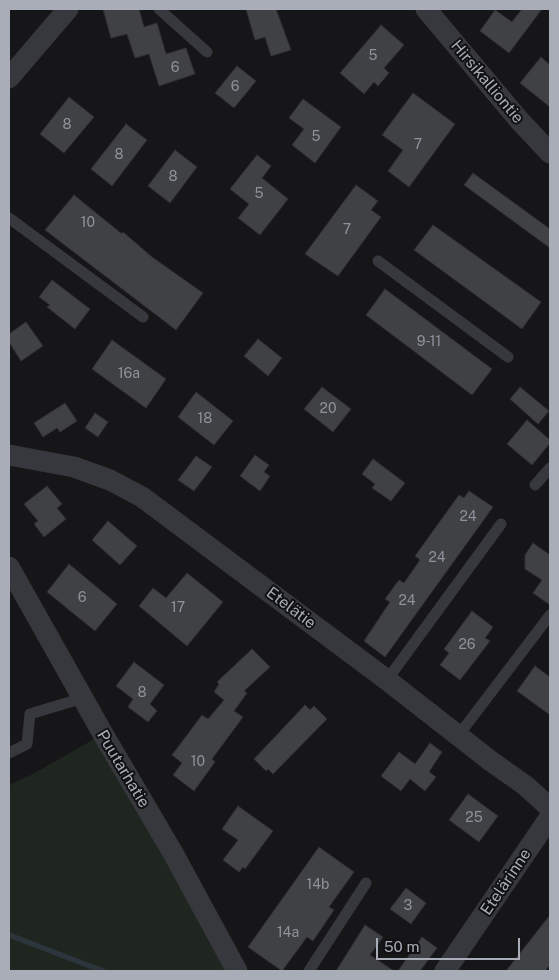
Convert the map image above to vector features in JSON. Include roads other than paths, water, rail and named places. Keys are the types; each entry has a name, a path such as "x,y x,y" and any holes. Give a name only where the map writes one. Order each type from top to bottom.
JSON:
{"street":[{"path":"9,78 68,9"},
{"name":"Hirsikalliontie","path":"426,9 519,120 550,153"},
{"name":"Etelätie","path":"9,455 74,468 110,480 142,497 387,680 526,786 550,808"},
{"name":"Puutarhatie","path":"9,567 174,853 237,971"},
{"name":"Etelärinne","path":"445,971 550,817"}],"lane":[{"path":"159,9 207,52"},
{"path":"9,218 143,317"},
{"path":"378,261 508,357"},
{"path":"535,486 550,468"},
{"path":"387,680 501,524"},
{"path":"458,736 550,615"},
{"path":"9,753 27,744 30,714 83,698"},
{"path":"309,971 366,883"}],"waterway":[{"path":"9,935 103,971"}]}
